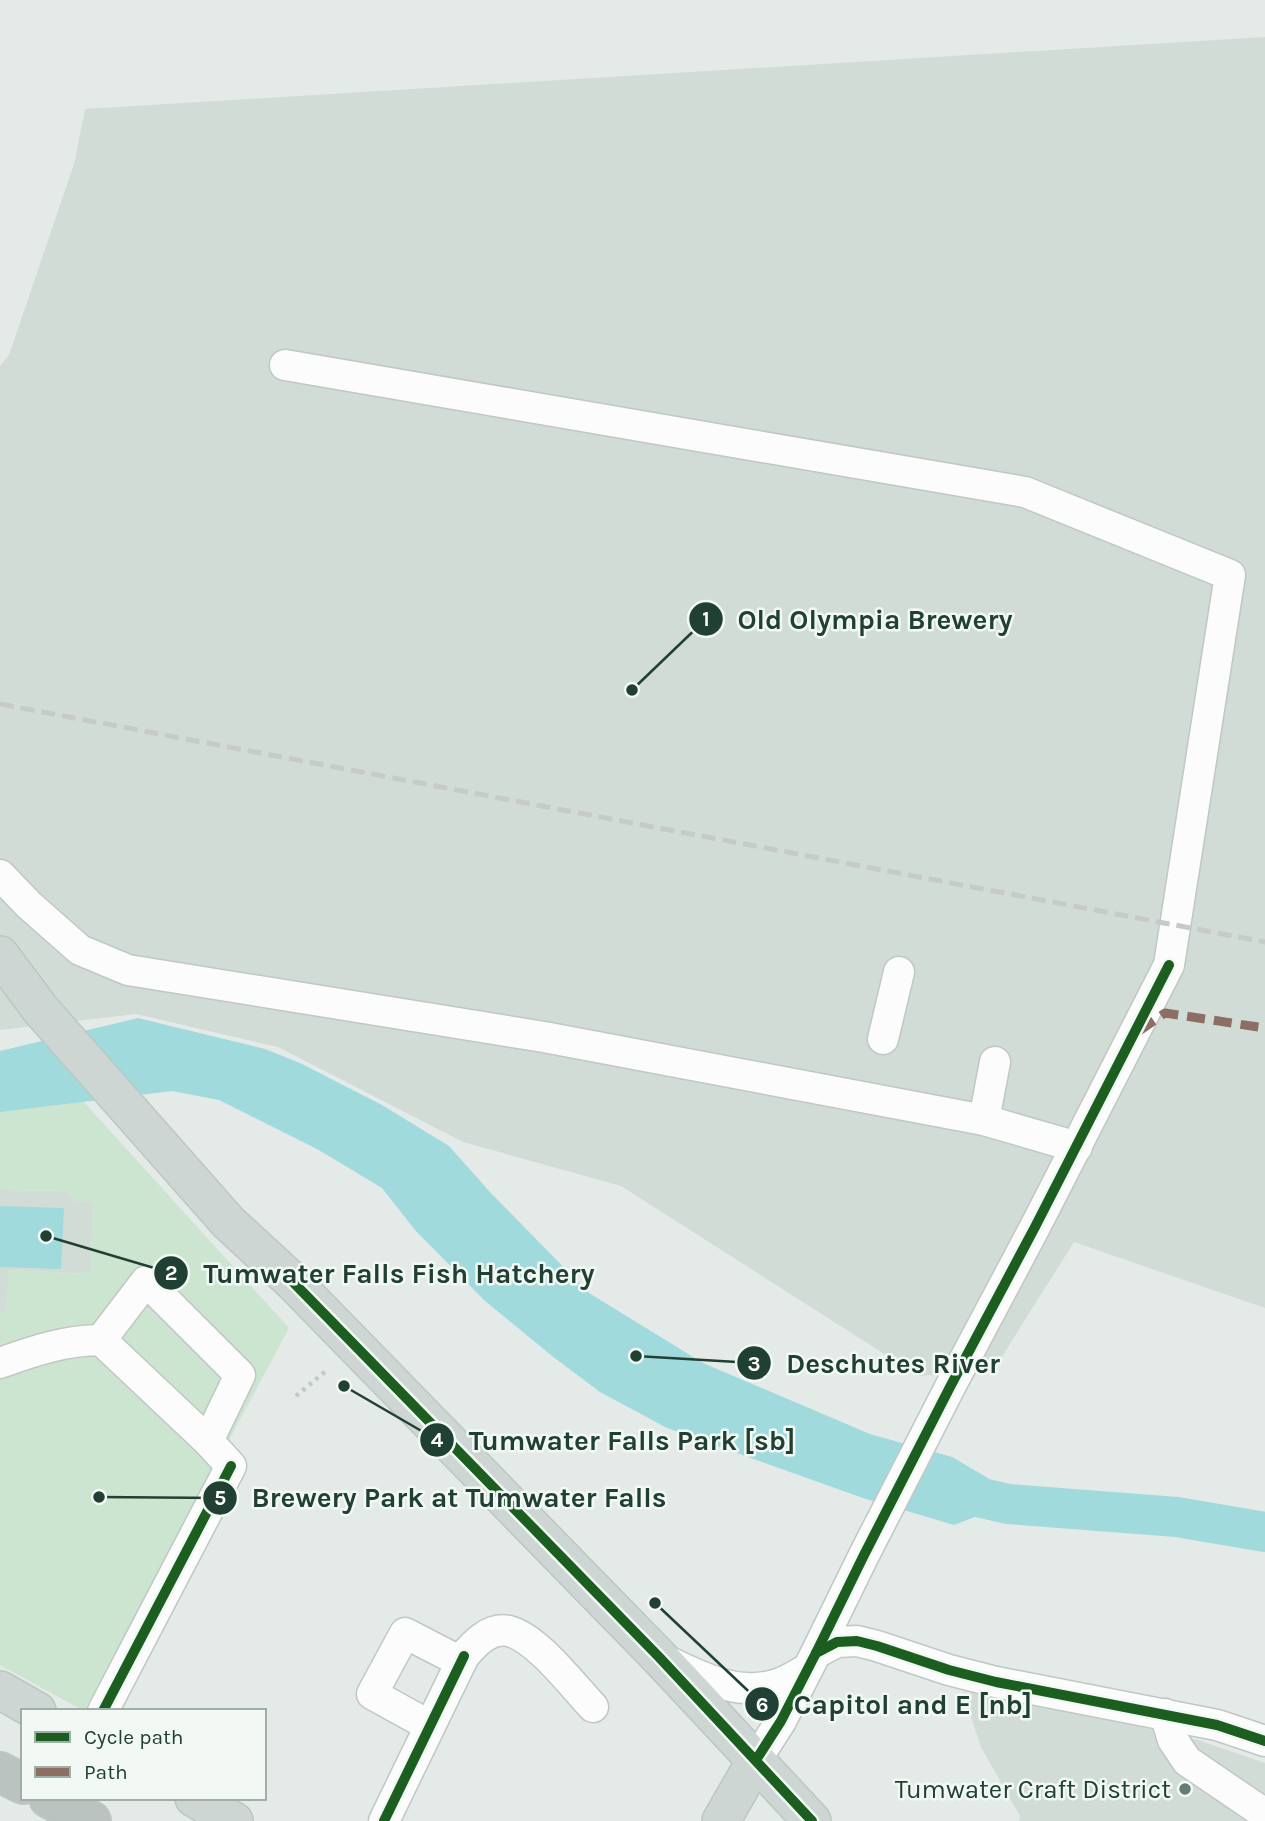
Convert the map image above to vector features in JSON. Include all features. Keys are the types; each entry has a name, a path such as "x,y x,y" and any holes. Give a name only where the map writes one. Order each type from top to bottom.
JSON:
{"highway":[{"path":"0,1772 21,1783"},
{"path":"53,1800 91,1821"}],"main road":[{"path":"0,955 41,1010 228,1222 293,1282 659,1657 811,1821"},
{"path":"0,1690 33,1709"},
{"path":"722,1821 756,1760"},
{"path":"197,1800 234,1821"}],"street":[{"path":"285,365 1025,492 1230,575 1169,965 1077,1147 950,1387 781,1721 756,1760"},
{"path":"0,875 80,950 128,970 544,1037 984,1120 1077,1147"},
{"path":"883,1039 899,972"},
{"path":"984,1120 995,1062"},
{"path":"101,1340 146,1281 240,1375 208,1441"},
{"path":"0,1363 50,1347 83,1340 101,1340 231,1466 104,1709"},
{"path":"384,1821 463,1659 477,1641 491,1633 508,1631 524,1638 539,1649 593,1707"},
{"path":"430,1726 372,1694 405,1633 463,1659"},
{"path":"659,1657 713,1682 733,1688 758,1688 780,1684 837,1642 857,1641 948,1670 1217,1725 1265,1741"},
{"path":"1165,1714 1172,1740 1188,1761 1265,1814"}],"path":[{"path":"296,1396 327,1370"}],"shaded area":[{"path":"1265,37 1265,1308 1074,1242 994,1369 919,1376 621,1186 463,1142 278,1047 136,1014 0,1030 0,366 9,355 74,164 85,109"},
{"path":"0,1190 67,1191 93,1202 91,1274 9,1270 7,1311 0,1315"},
{"name":"Tumwater Craft District","path":"963,1692 1062,1709 1198,1740 1265,1763 1265,1821 1019,1821 1020,1816 981,1747"}],"green space":[{"path":"64,1080 289,1328 85,1709 80,1709 0,1665 0,1315 7,1311 8,1270 91,1274 93,1202 77,1202 67,1191 0,1190 0,1088"}],"water":[{"path":"138,1018 265,1049 300,1063 382,1105 449,1146 589,1293 703,1363 870,1434 952,1457 988,1478 1008,1504 954,1525 863,1498 667,1428 600,1392 484,1300 415,1230 382,1188 317,1149 219,1100 172,1091 0,1112 0,1051"},
{"path":"0,1206 64,1208 61,1269 0,1267"}],"waterway":[{"path":"956,1492 1008,1504 1177,1517 1265,1532"}],"railway":[{"path":"0,704 1265,942"}],"marked path":[{"path":"1139,1031 1165,1013 1265,1028"}],"cycle path":[{"path":"756,1760 781,1721 950,1387 1169,965"},
{"path":"293,1282 659,1657 812,1821"},
{"path":"104,1709 231,1466"},
{"path":"816,1653 837,1642 857,1641 996,1682 1217,1725 1265,1741"},
{"path":"384,1821 464,1656"}],"place":[{"name":"Old Olympia Brewery","path":"632,690"},
{"name":"Tumwater Falls Fish Hatchery","path":"46,1236"},
{"name":"Deschutes River","path":"636,1356"},
{"name":"Tumwater Falls Park [sb]","path":"344,1386"},
{"name":"Brewery Park at Tumwater Falls","path":"99,1497"},
{"name":"Capitol and E [nb]","path":"655,1603"},
{"name":"Tumwater Craft District","path":"1185,1789"}]}
